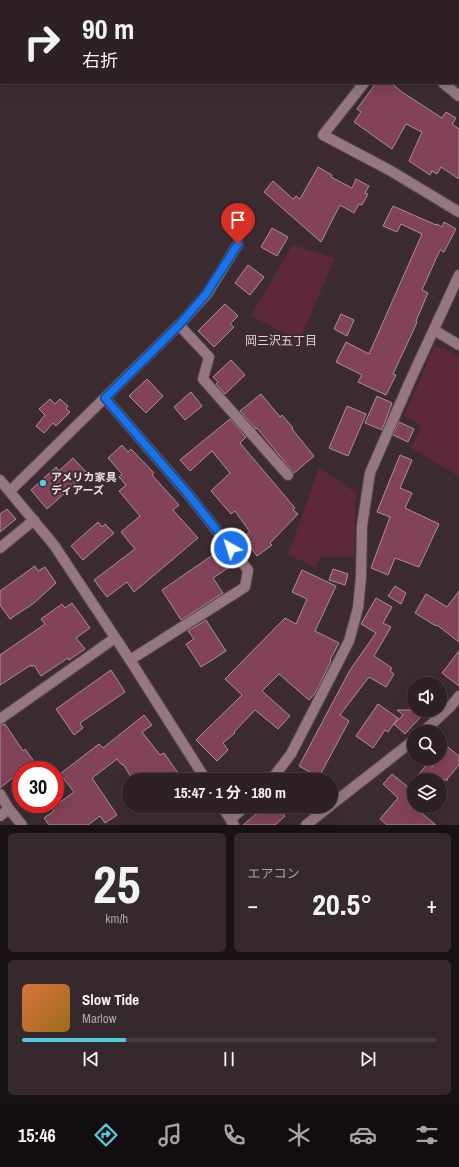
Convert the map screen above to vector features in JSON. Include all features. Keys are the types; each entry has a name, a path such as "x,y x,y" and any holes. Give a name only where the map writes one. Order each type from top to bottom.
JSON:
{"street":[{"path":"363,84 323,135 392,171 459,212"},
{"path":"443,84 459,96"},
{"path":"10,491 179,325 206,294 238,244"},
{"path":"276,773 291,754 349,641 358,608 361,577 362,526 370,473 459,275"},
{"path":"179,325 209,357 202,379 288,475"},
{"path":"434,330 459,345"},
{"path":"105,398 188,494 248,570 245,587 130,660"},
{"path":"0,480 54,545 130,660 202,773"},
{"path":"0,548 34,520"},
{"path":"0,719 115,638"},
{"path":"430,725 451,706 459,696"},
{"path":"338,800 407,746"},
{"path":"0,794 9,809 22,825"},
{"path":"0,816 9,809"},
{"path":"226,813 232,822 240,813"},
{"path":"306,825 322,813"}],"shaded area":[{"path":"292,245 335,258 299,341 251,316"},
{"path":"434,347 444,348 459,357 459,476 411,448 422,426 404,416"},
{"path":"319,468 356,493 354,557 320,557 316,567 288,555"}],"building":[{"path":"375,84 392,84 442,118 446,112 456,118 452,124 459,129 459,179 441,167 437,174 432,171 430,175 409,161 422,132 406,124 392,149 354,122 361,112 357,109"},
{"path":"318,167 332,175 331,177 352,188 356,179 369,186 365,193 368,194 362,205 359,204 354,213 340,205 321,242 264,192 273,181 293,199 296,196 300,199"},
{"path":"393,206 436,225 437,224 442,227 444,222 456,229 444,252 440,250 422,290 428,293 414,329 393,374 396,375 386,395 358,382 362,375 336,362 346,342 369,354 422,234 401,224 397,232 383,226"},
{"path":"272,228 288,237 277,256 261,247"},
{"path":"248,265 264,277 250,295 235,283"},
{"path":"225,304 238,316 230,324 234,327 214,347 198,331"},
{"path":"341,314 354,320 347,336 334,329"},
{"path":"231,360 245,375 225,394 216,384 218,382 213,377"},
{"path":"147,379 163,396 146,413 129,396"},
{"path":"191,392 202,406 185,420 174,407"},
{"path":"261,394 280,417 282,415 314,456 294,473 257,428 256,429 240,411"},
{"path":"377,396 392,403 382,430 365,423"},
{"path":"50,399 55,404 60,399 68,406 66,409 70,412 56,426 53,423 44,433 36,426 45,415 39,409"},
{"path":"347,406 366,414 348,456 329,448"},
{"path":"230,419 246,437 240,443 295,508 293,510 298,514 270,543 272,545 257,556 243,537 250,532 235,511 231,514 211,491 230,473 212,451 190,471 180,460"},
{"path":"399,422 414,429 408,442 393,435"},
{"path":"122,445 128,452 131,449 154,473 152,475 179,505 173,510 198,538 134,592 127,582 107,597 94,580 135,549 121,532 140,516 119,491 126,485 119,477 122,474 108,458"},
{"path":"400,455 412,460 400,488 412,493 405,508 439,524 419,567 395,558 388,575 371,568 390,517 377,512"},
{"path":"73,458 87,473 47,509 31,490 56,467 59,471"},
{"path":"7,509 16,519 0,532 0,514"},
{"path":"98,522 102,527 105,524 114,533 83,560 71,546"},
{"path":"220,550 231,566 213,578 223,593 181,620 162,590"},
{"path":"35,566 38,571 45,567 56,583 34,603 10,619 0,605 0,591"},
{"path":"333,569 348,574 345,585 329,580"},
{"path":"302,570 336,586 315,631 339,643 330,660 331,661 316,692 309,700 279,674 262,691 290,716 278,729 255,710 234,732 235,733 223,743 228,750 217,761 196,740 242,695 225,679 285,618 296,624 307,599 292,592"},
{"path":"395,586 406,593 401,604 388,596"},
{"path":"459,591 459,642 437,625 436,626 415,613 426,594 447,607"},
{"path":"376,598 392,607 383,623 391,627 374,656 392,668 390,671 394,674 386,687 369,677 340,715 349,721 321,773 312,773 299,766 350,670 376,633 361,624"},
{"path":"72,603 90,628 76,638 85,649 69,660 68,658 41,676 34,665 32,667 31,665 0,685 0,655 45,624 41,619 62,604 65,608"},
{"path":"206,620 226,651 201,667 186,644 194,639 188,631"},
{"path":"459,651 459,686 442,673"},
{"path":"111,670 125,692 80,723 83,728 74,735 56,709"},
{"path":"378,704 398,718 388,732 385,730 373,748 356,736"},
{"path":"397,710 407,710 407,717 421,717 413,725 407,725 407,732 405,734 394,724 403,715"},
{"path":"144,715 152,725 142,732 160,755 164,753 178,773 129,773 123,764 122,765 117,759 92,778 117,815 105,823 100,816 88,825 49,825 44,818 51,813 64,813 64,799 74,792 64,779 64,771 99,744 103,748"},
{"path":"5,724 23,751 25,749 34,761 12,761 12,778 0,788 0,725"},
{"path":"448,747 459,756 459,765 447,779 447,773 420,773 426,765 430,765 432,767 434,765 447,765"},
{"path":"392,774 407,786 407,813 421,813 436,825 387,825 380,819 398,798 383,784"},
{"path":"258,813 282,813 285,816 275,825 243,825"}],"place":[{"name":"アメリカ家具 ディアーズ","path":"43,483"}],"district":[{"name":"岡三沢五丁目","path":"281,341"}],"route":[{"path":"231,548 188,494 105,398 179,325 206,294 238,244"}]}
